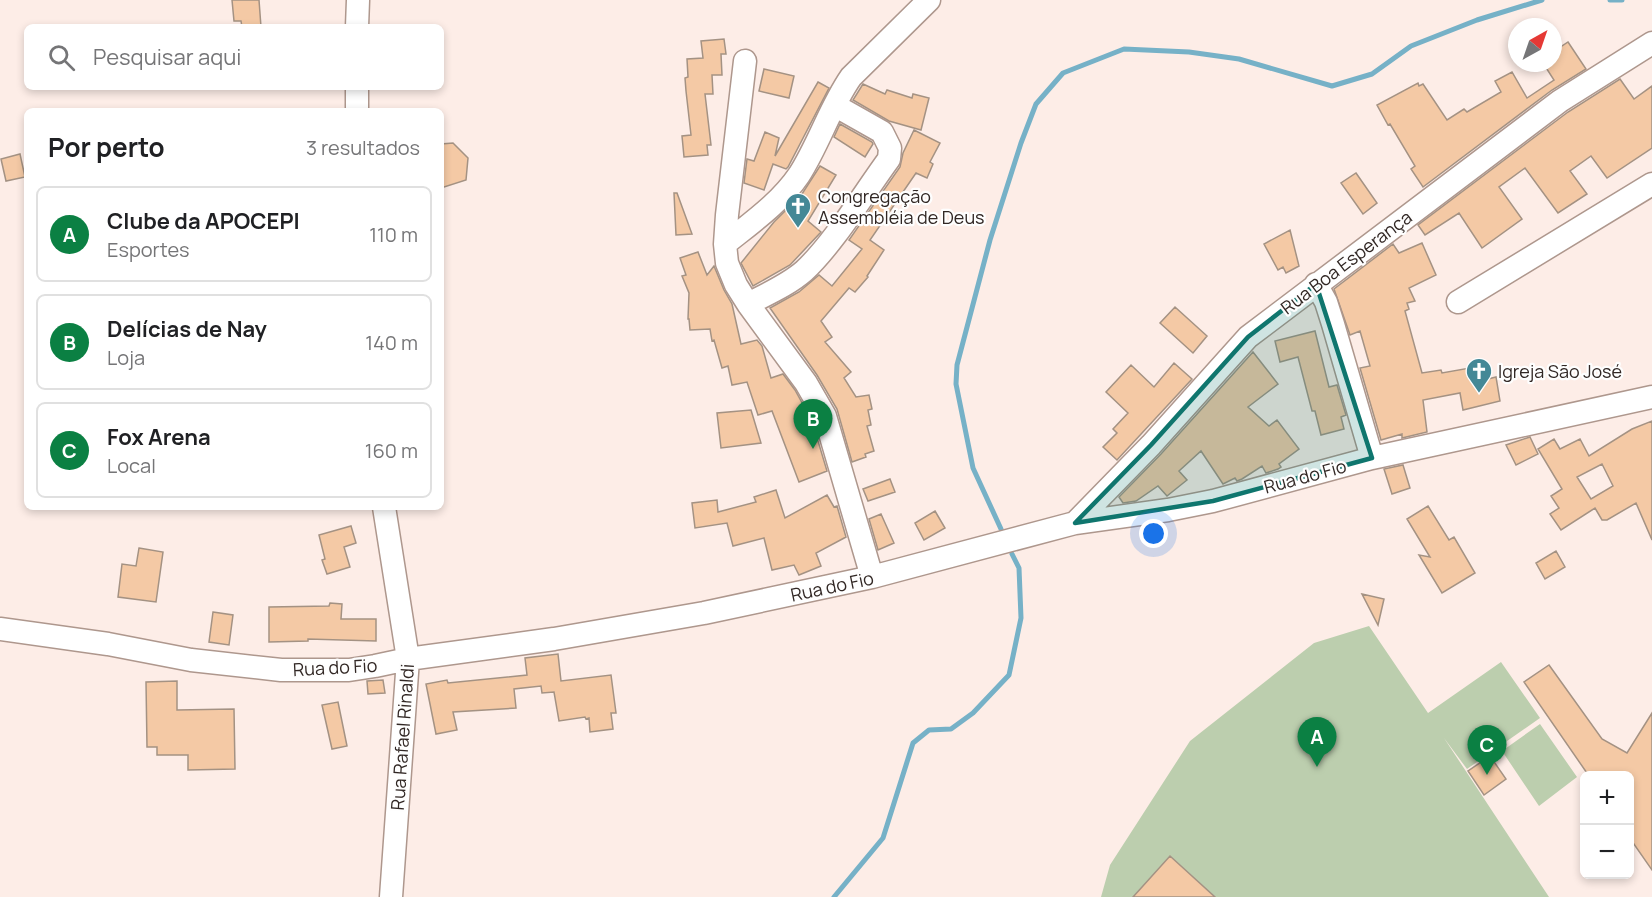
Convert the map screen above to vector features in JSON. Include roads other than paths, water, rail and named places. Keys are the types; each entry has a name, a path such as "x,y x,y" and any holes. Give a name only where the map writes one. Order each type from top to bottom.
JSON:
{"street":[{"path":"357,24 358,0"},
{"path":"725,244 783,195 799,174 851,77 929,0"},
{"name":"Rua Boa Esperança","path":"1075,523 1151,445 1236,348 1316,284 1560,101 1652,43"},
{"path":"744,61 725,244 727,263 736,285 748,304 806,383 825,416 872,577"},
{"path":"357,90 357,108"},
{"path":"748,304 791,281 804,270 837,231 889,159 890,148 882,132 836,106"},
{"path":"1458,302 1652,184"},
{"path":"1316,284 1326,302 1372,458"},
{"name":"Rua do Fio","path":"0,629 108,644 191,660 281,670 349,670 704,613 872,577 1075,523 1158,512 1213,501 1372,458 1652,397"},
{"name":"Rua Rafael Rinaldi","path":"384,510 408,659 391,897"}],"waterway":[{"path":"1001,529 973,468 956,384 957,365 990,240 1021,143 1036,104 1063,73 1124,49 1189,52 1239,59 1332,86 1372,74 1411,46 1477,20 1542,0"},
{"path":"1610,0 1622,0"},
{"path":"834,897 883,838 913,743 929,730 951,729 973,713 1009,675 1021,618 1019,568 1012,554"}],"place":[{"name":"Congregação Assembléia de Deus","path":"798,229"},
{"name":"Igreja São José","path":"1479,394"},
{"name":"Delícias de Nay","path":"813,449"},
{"name":"Clube da APOCEPI","path":"1317,767"},
{"name":"Fox Arena","path":"1487,775"}]}
